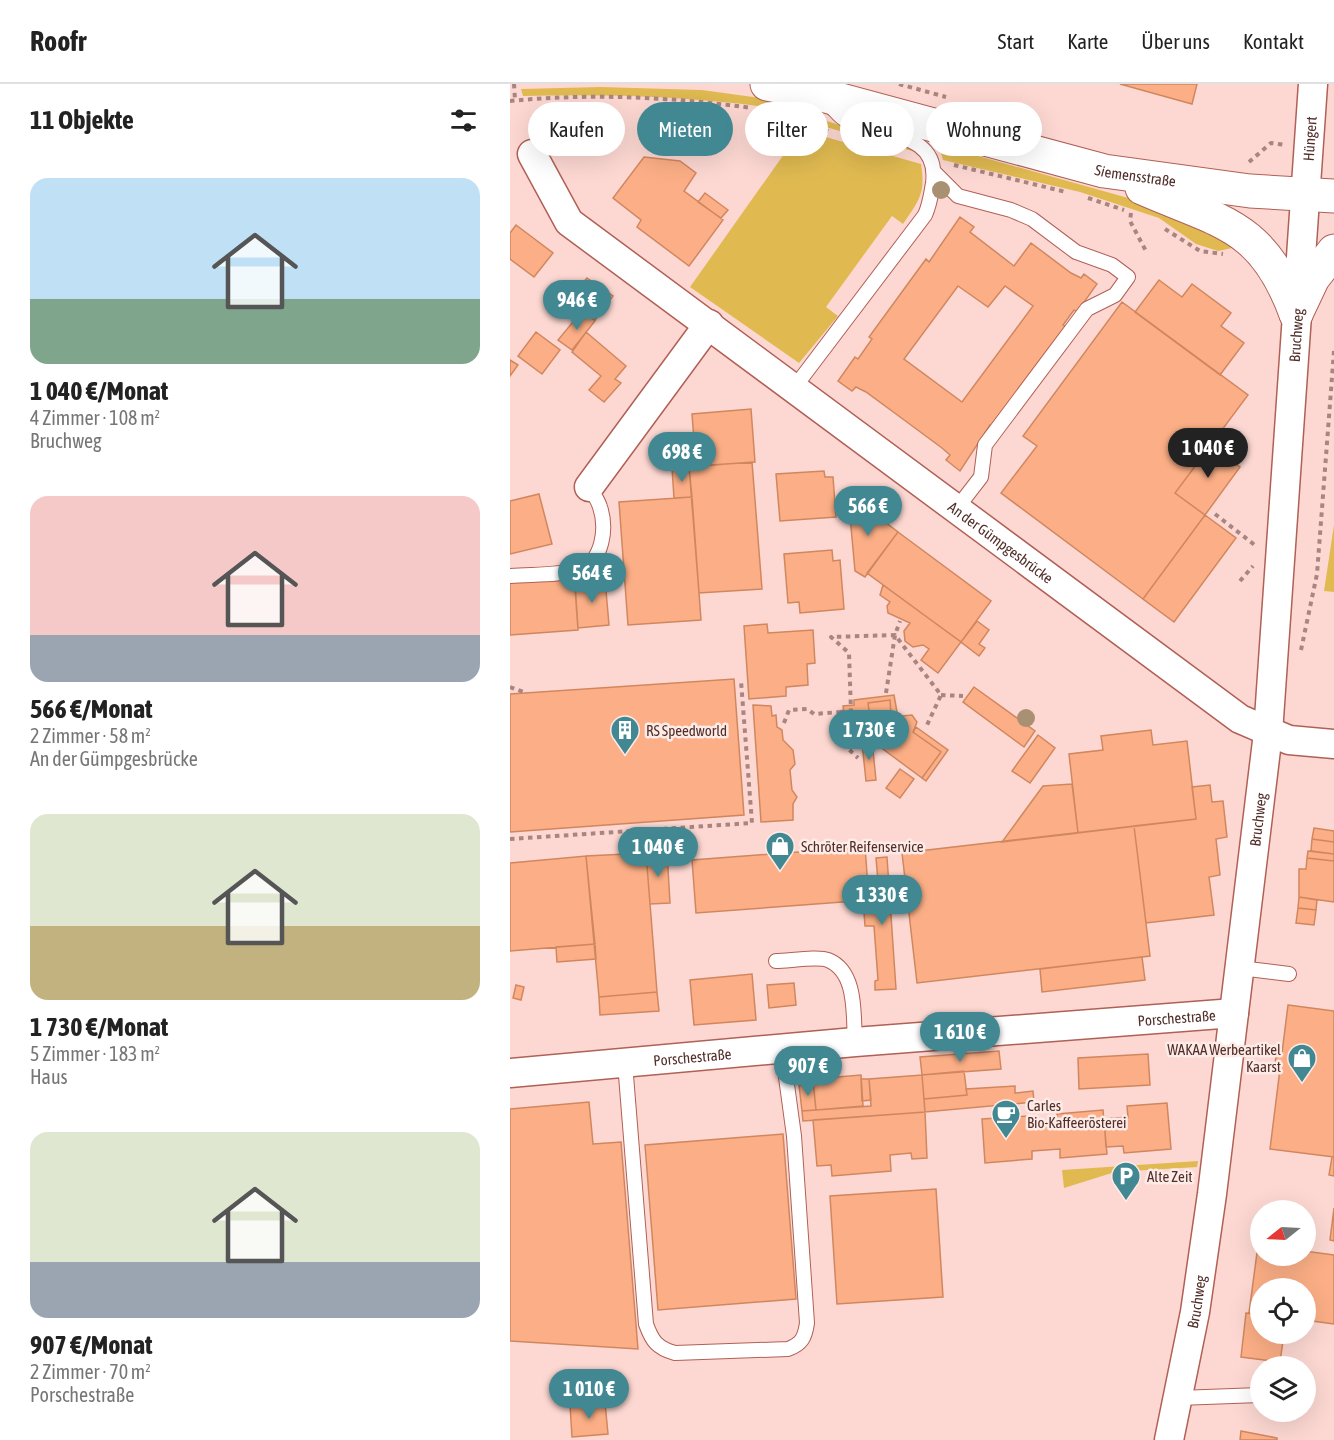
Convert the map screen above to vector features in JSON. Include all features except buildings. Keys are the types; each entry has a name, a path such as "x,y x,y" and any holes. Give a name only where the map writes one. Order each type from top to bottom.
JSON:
{"street":[{"name":"Siemensstraße","path":"767,84 815,93 1104,171 1176,182 1319,196"},
{"name":"Hüngert","path":"1313,84 1308,147 1319,196"},
{"name":"An der Gümpgesbrücke","path":"533,156 569,222 1240,719 1268,733 1289,740 1334,744"},
{"path":"1104,171 1227,223 1253,241 1270,260 1285,284 1296,314"},
{"name":"Bruchweg","path":"1169,1440 1203,1258 1268,733 1268,549 1296,314 1319,196"},
{"path":"1296,314 1313,278 1334,251"},
{"path":"589,487 709,324"},
{"name":"Porschestraße","path":"510,1073 782,1048 1234,1013"}],"lane":[{"path":"795,388 925,215 930,201 934,172 932,160 924,149 912,141 845,120 815,93"},
{"path":"934,172 958,196"},
{"path":"930,201 958,196 1011,210 1032,219 1076,252 1112,266 1128,277 1115,295 1087,309 992,436 985,446 981,477 957,508"},
{"path":"510,576 566,572 591,563 599,552 603,539 601,508 589,487"},
{"path":"776,961 828,960 842,971 850,991 855,1042"},
{"path":"1239,968 1289,974"},
{"path":"625,1063 646,1324 651,1340 662,1350 675,1353 788,1349 799,1345 806,1335 807,1323 794,1136 782,1048"},
{"path":"1178,1398 1250,1395"}],"path":[{"path":"514,84 515,100"},
{"path":"899,84 951,99"},
{"path":"1246,164 1270,143 1308,147"},
{"path":"1131,212 1130,221 1147,253"},
{"path":"1301,653 1317,574 1334,351"},
{"path":"1215,514 1268,549 1240,581"},
{"path":"886,693 895,635 900,621"},
{"path":"895,635 941,695 963,696"},
{"path":"784,723 789,710 807,709 814,714 851,711 849,653 831,637 895,635"},
{"path":"510,839 752,823 741,681"},
{"path":"510,687 526,693"},
{"path":"927,725 941,695"},
{"path":"840,712 842,743 858,758"}],"shaded area":[{"path":"601,87 702,90 775,100 774,102 745,102 745,105 733,102 648,97 523,96 521,89"},
{"path":"828,121 840,125 840,131 828,128"},
{"path":"828,138 840,141 840,156 893,156 921,164 923,182 917,203 903,224 892,216 826,307 838,316 799,363 690,287 783,156 828,156"},
{"path":"942,156 978,156 1171,210 1242,246 1218,251 1196,244 1159,218 1080,192 943,160"},
{"path":"1334,525 1334,592 1324,591"},
{"path":"1198,1161 1197,1167 1115,1172 1064,1188 1062,1170"}],"place":[{"name":"RS Speedworld","path":"625,756"},
{"name":"Schröter Reifenservice","path":"780,872"},
{"name":"WAKAA Werbeartikel Kaarst","path":"1302,1084"},
{"name":"Carles Bio-Kaffeerösterei","path":"1006,1140"},
{"name":"Alte Zeit","path":"1126,1202"}]}
